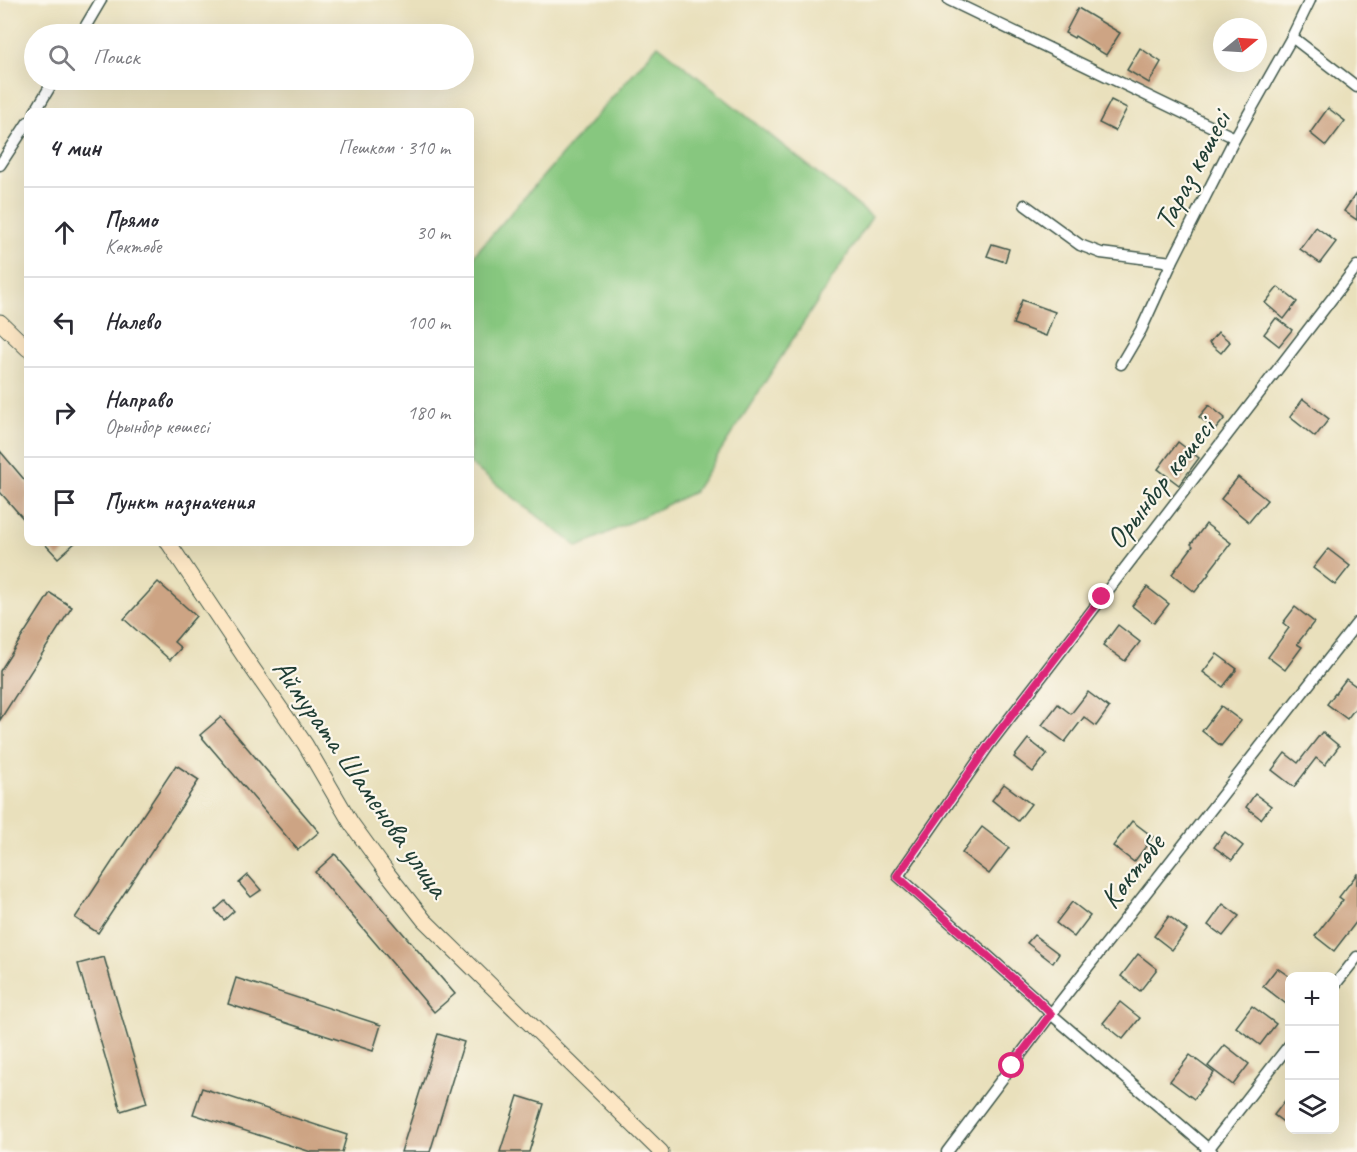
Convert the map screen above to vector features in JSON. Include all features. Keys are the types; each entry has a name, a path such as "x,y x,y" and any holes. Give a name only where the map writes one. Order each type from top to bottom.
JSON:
{"street":[{"path":"87,24 101,0"},
{"path":"950,0 1235,138"},
{"name":"Тараз көшесі","path":"1121,364 1141,330 1172,262 1235,138 1292,37 1310,0"},
{"path":"1292,37 1357,87"},
{"path":"37,108 48,90"},
{"path":"0,165 24,128"},
{"path":"1025,205 1080,245 1101,253 1172,262"},
{"name":"Орынбор көшесі","path":"1051,1014 897,876 989,745 1357,266"},
{"path":"0,322 24,345"},
{"name":"Аймурата Шаменова улица","path":"171,546 304,744 351,823 424,920 661,1152"},
{"name":"Көктөбе","path":"947,1152 1051,1014 1357,622"},
{"path":"1339,981 1357,957"},
{"path":"1051,1014 1209,1151 1285,1051"}],"green space":[{"path":"658,45 872,217 694,492 578,547 474,467 475,254"}],"building":[{"path":"1078,8 1120,33 1106,55 1075,36 1074,38 1065,33"},
{"path":"1140,48 1161,62 1149,83 1127,70"},
{"path":"1111,100 1127,108 1115,131 1099,123"},
{"path":"1328,108 1345,121 1326,146 1310,133"},
{"path":"1357,192 1357,220 1344,211"},
{"path":"1316,227 1336,242 1320,263 1300,249"},
{"path":"992,244 1009,249 1005,262 987,256"},
{"path":"1278,287 1297,302 1284,319 1265,303"},
{"path":"1022,300 1055,312 1046,336 1013,324"},
{"path":"1276,318 1292,330 1279,346 1264,334"},
{"path":"1218,332 1230,342 1221,353 1209,343"},
{"path":"1303,399 1329,419 1315,437 1290,417"},
{"path":"1209,405 1225,418 1215,430 1199,417"},
{"path":"1178,442 1199,458 1179,485 1158,469"},
{"path":"0,451 24,479 24,519 0,492"},
{"path":"1238,477 1267,500 1249,522 1221,499"},
{"path":"1206,524 1231,543 1195,592 1172,574"},
{"path":"47,546 72,546 58,558"},
{"path":"1328,549 1350,566 1335,585 1313,568"},
{"path":"158,582 196,616 174,642 181,648 170,660 124,619"},
{"path":"1147,587 1169,604 1154,623 1132,606"},
{"path":"50,593 72,607 0,720 0,671"},
{"path":"1295,607 1314,622 1297,644 1302,647 1285,670 1268,657 1289,628 1283,623"},
{"path":"1118,625 1140,642 1125,661 1103,645"},
{"path":"1217,654 1237,669 1223,687 1203,672"},
{"path":"1346,679 1357,687 1357,706 1347,719 1327,704"},
{"path":"1088,692 1109,708 1096,726 1084,717 1065,742 1042,725 1058,704 1071,714"},
{"path":"1221,706 1241,721 1221,746 1202,731"},
{"path":"221,717 319,832 298,850 200,735"},
{"path":"1322,732 1339,746 1325,765 1316,758 1294,787 1272,770 1285,753 1298,763"},
{"path":"1028,739 1047,754 1033,772 1014,757"},
{"path":"176,765 199,780 98,933 75,918"},
{"path":"1004,784 1031,804 1018,821 992,800"},
{"path":"1255,794 1271,806 1261,819 1246,807"},
{"path":"1132,821 1153,837 1134,862 1113,846"},
{"path":"982,827 1009,848 989,874 962,853"},
{"path":"1225,832 1243,846 1232,860 1214,847"},
{"path":"335,854 455,994 434,1012 315,872"},
{"path":"1357,874 1357,921 1334,951 1315,936 1343,900 1339,897"},
{"path":"248,875 261,890 251,897 239,883"},
{"path":"225,901 234,911 224,920 215,910"},
{"path":"1072,902 1090,916 1074,937 1056,923"},
{"path":"1223,904 1239,916 1223,936 1208,925"},
{"path":"1169,916 1187,930 1172,950 1154,936"},
{"path":"1034,935 1059,954 1053,963 1027,943"},
{"path":"1138,954 1157,969 1140,991 1121,976"},
{"path":"104,957 147,1103 121,1111 78,964"},
{"path":"1277,968 1285,974 1285,1003 1263,986"},
{"path":"236,978 381,1025 373,1051 228,1004"},
{"path":"1120,1002 1140,1018 1123,1039 1103,1023"},
{"path":"1252,1006 1276,1024 1260,1045 1236,1027"},
{"path":"438,1034 464,1042 430,1152 401,1152"},
{"path":"1225,1045 1249,1064 1233,1085 1208,1066"},
{"path":"1190,1055 1214,1073 1194,1099 1170,1081"},
{"path":"202,1088 347,1135 342,1152 311,1152 193,1114"},
{"path":"518,1096 544,1104 529,1152 500,1152"},
{"path":"1285,1101 1285,1123 1274,1115"}],"route":[{"path":"1012,1066 1051,1014 897,876 989,745 1102,597"}]}
